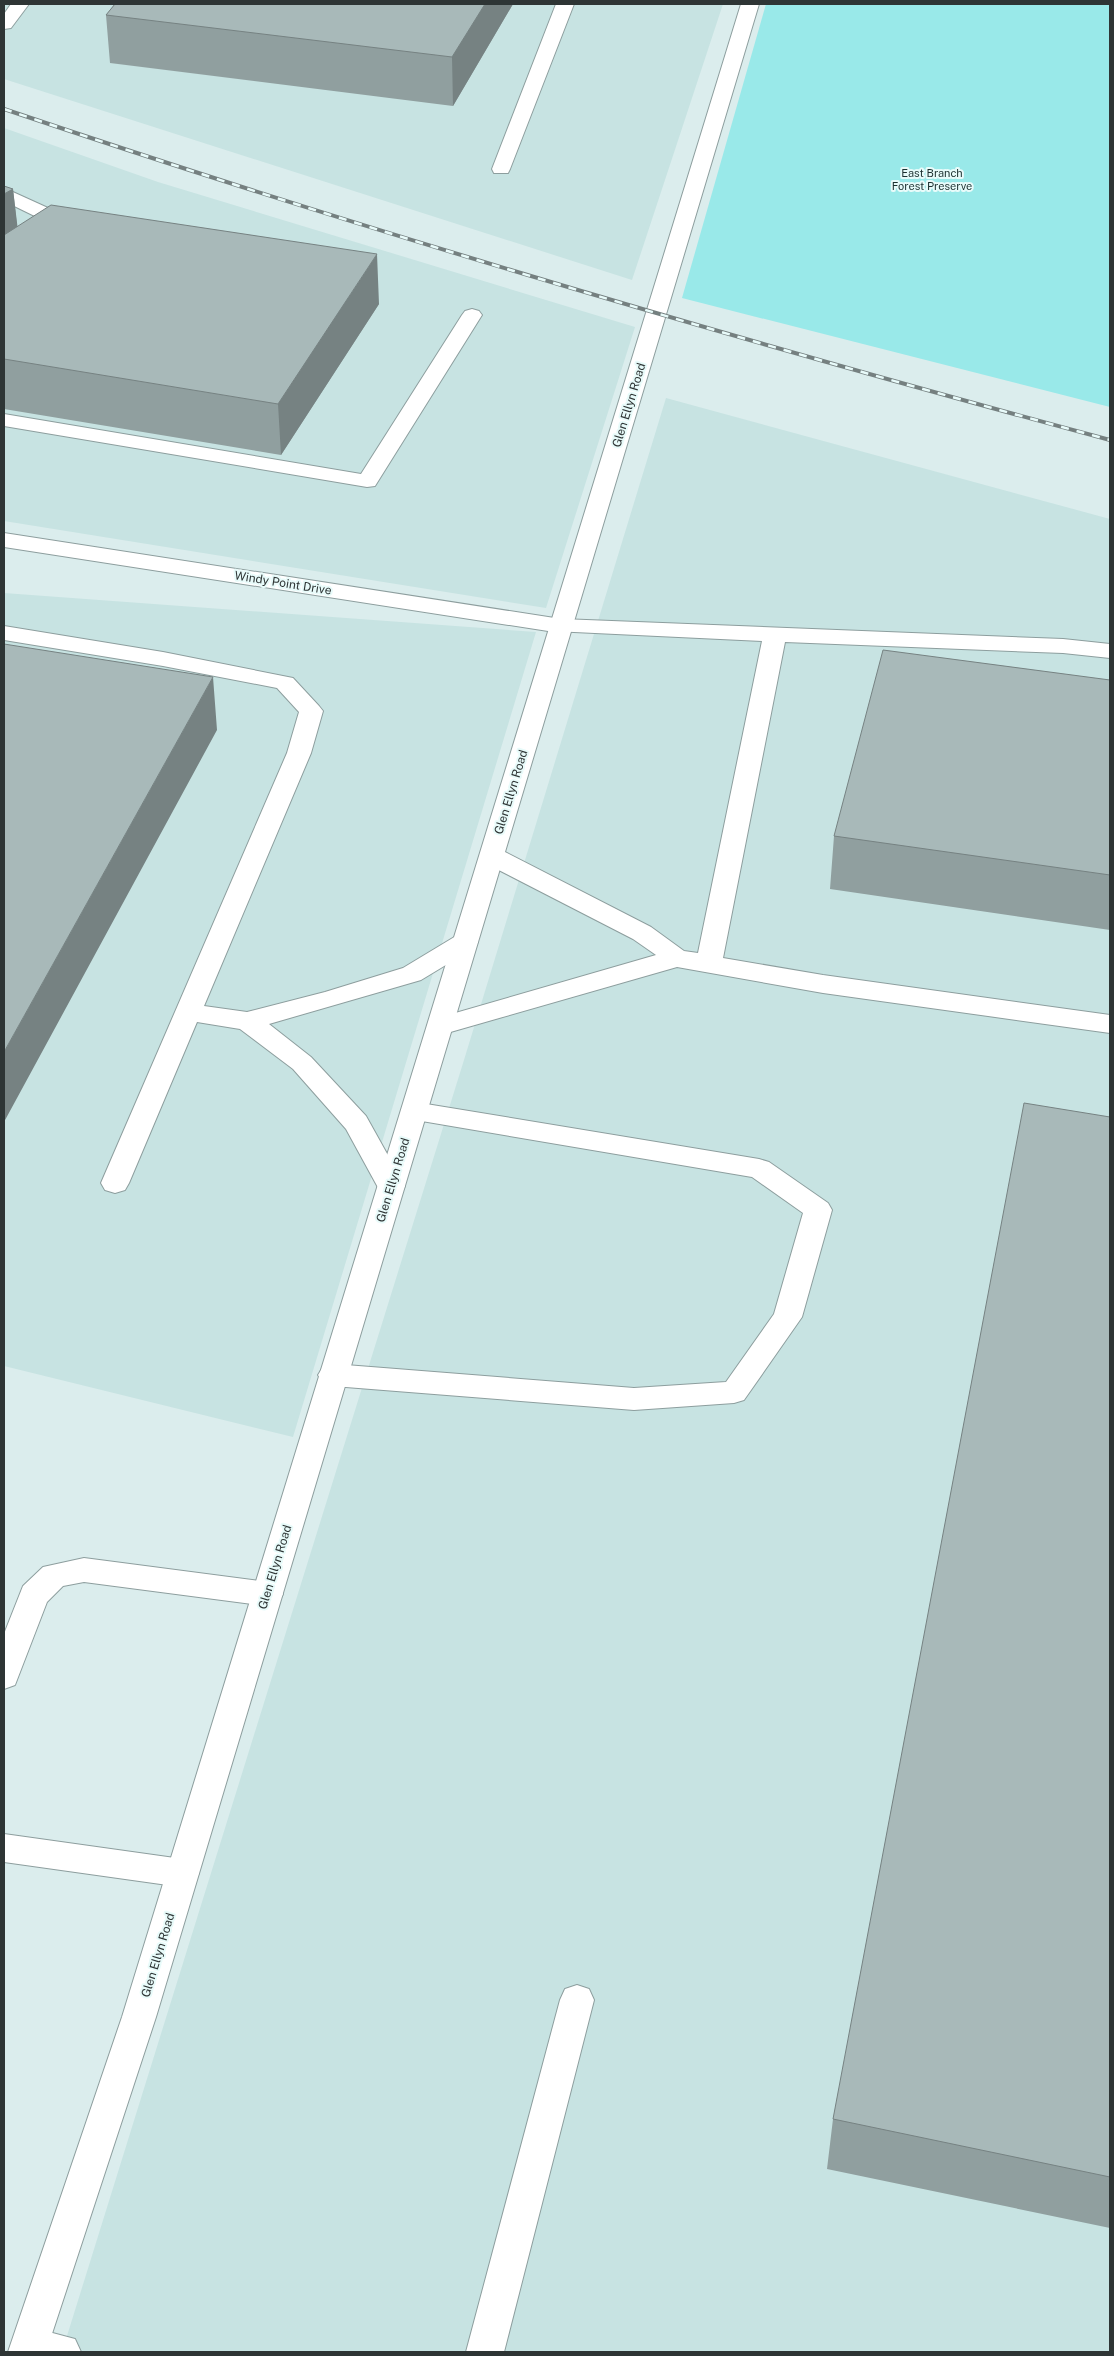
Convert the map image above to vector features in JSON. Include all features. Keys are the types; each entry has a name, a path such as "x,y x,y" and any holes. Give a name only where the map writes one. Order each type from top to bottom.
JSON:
{"street":[{"path":"5,24 20,4"},
{"path":"501,169 565,4"},
{"name":"Glen Ellyn Road","path":"40,2350 182,1873 750,4"},
{"path":"4,194 63,222 4,261"},
{"path":"4,420 367,481 472,315"},
{"name":"Windy Point Drive","path":"4,540 561,626 1064,646 1110,651"},
{"path":"4,633 163,659 286,683 312,711 300,753 115,1183"},
{"path":"709,964 775,634"},
{"path":"492,856 642,934 677,958 823,984 1110,1024"},
{"path":"189,1012 247,1021 332,999 412,974 465,942"},
{"path":"440,1026 677,958"},
{"path":"247,1021 302,1063 356,1123 391,1186"},
{"path":"334,1375 634,1399 734,1392 788,1317 818,1210 759,1169 414,1111"},
{"path":"4,1676 34,1595 54,1576 84,1570 267,1594"},
{"path":"4,1848 182,1873"},
{"path":"485,2352 577,2000"}],"shaded area":[{"path":"4,4 723,4 632,280 4,79"},
{"path":"4,128 158,182 635,327 546,608 4,521"},
{"path":"666,398 1110,519 1110,2352 62,2352 464,1060"},
{"path":"4,593 536,632 293,1437 4,1366"}],"green space":[{"name":"East Branch Forest Preserve","path":"766,4 1110,4 1110,407 682,298"}],"building":[{"path":"115,4 485,4 452,57 106,15"},
{"path":"4,186 13,189 4,194"},
{"path":"51,205 377,254 278,404 4,359 4,235"},
{"path":"4,644 213,677 4,1052"},
{"path":"883,650 1110,680 1110,875 834,836"},
{"path":"1024,1103 1110,1117 1110,2177 833,2119"}],"railway":[{"path":"4,109 278,199 554,283 693,324 1110,440"}]}
